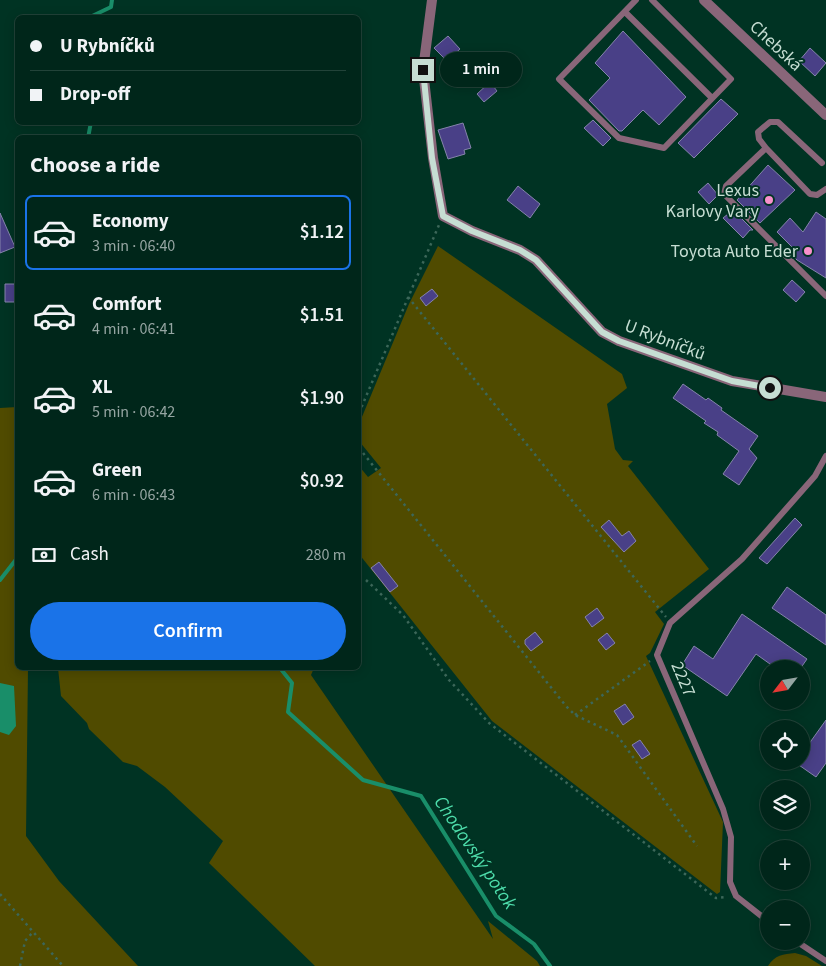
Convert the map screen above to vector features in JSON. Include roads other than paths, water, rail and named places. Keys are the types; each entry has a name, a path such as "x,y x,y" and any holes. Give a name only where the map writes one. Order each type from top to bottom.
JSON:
{"street":[{"name":"U Rybníčků","path":"432,0 423,70 432,158 443,216 472,231 520,250 536,260 602,332 619,341 732,381 826,397"},
{"name":"Chebská","path":"704,0 826,115"}],"lane":[{"path":"636,0 559,79 619,138 664,148 731,79 652,0"},
{"path":"624,12 712,98"},
{"path":"822,163 778,122 770,122 758,132 759,139 766,148 810,194 817,195 826,189"},
{"path":"766,148 726,186 724,194 826,296"},
{"name":"2227","path":"760,915 736,896 730,882 731,836 723,808 657,655 670,623 742,559 814,476 826,456"},
{"path":"810,950 826,961"}],"waterway":[{"name":"Chodovský potok","path":"94,15 111,7 112,0"},
{"name":"Chodovský potok","path":"89,135 90,125"},
{"path":"0,580 15,561"},
{"name":"Chodovský potok","path":"282,670 292,683 288,712 363,780 421,796 496,916 534,944 550,966"}],"place":[{"name":"Lexus Karlovy Vary","path":"769,200"},
{"name":"Toyota Auto Eder","path":"808,251"}]}
